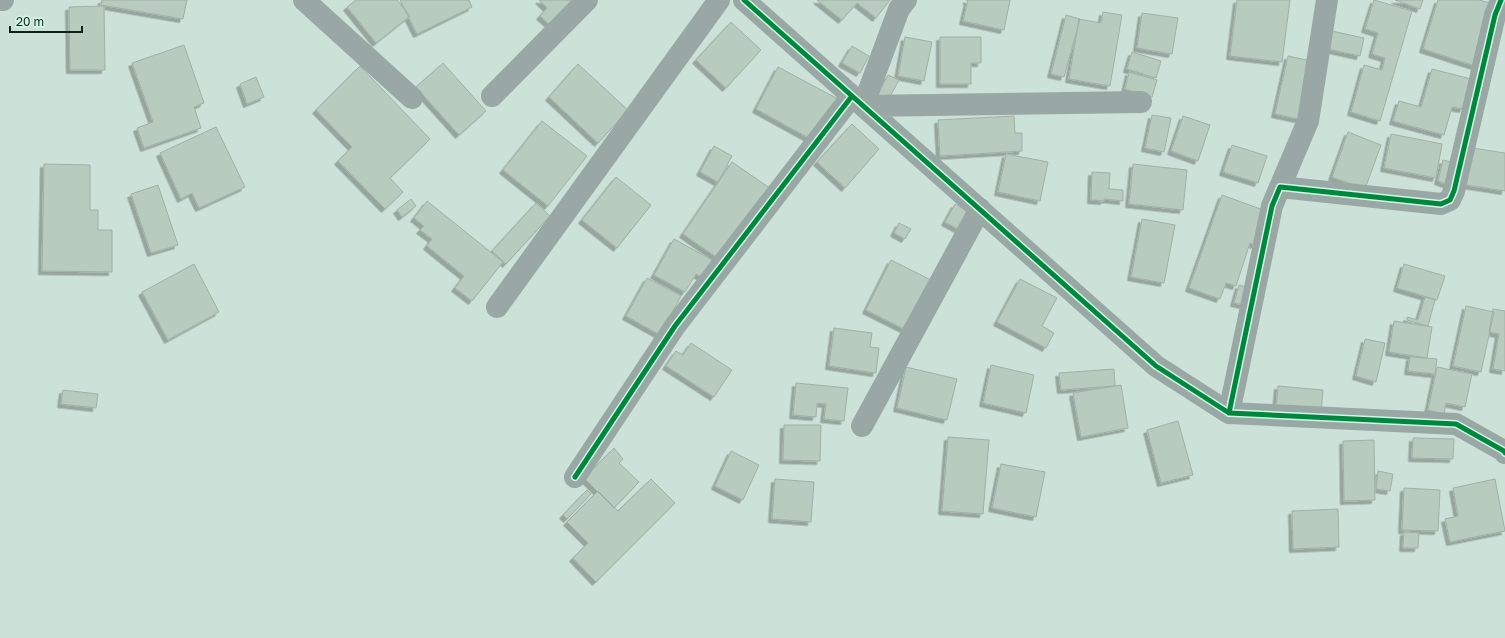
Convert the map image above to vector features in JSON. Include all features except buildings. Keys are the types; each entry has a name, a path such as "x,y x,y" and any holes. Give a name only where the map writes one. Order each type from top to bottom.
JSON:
{"street":[{"path":"304,0 412,98"},
{"path":"492,96 587,0"},
{"path":"497,307 719,0"},
{"path":"744,0 1156,366 1229,413 1456,424 1504,451 1505,453"},
{"path":"575,477 675,326 858,101 899,9 906,0"},
{"path":"1229,413 1272,206 1308,121 1327,0"},
{"path":"1280,187 1441,204 1450,200 1454,191 1495,15 1500,0"},
{"path":"858,101 1142,102"},
{"path":"862,426 980,210"}],"cycle path":[{"path":"744,0 1156,366 1229,413 1456,424 1504,451 1505,453"},
{"path":"1229,413 1272,206 1280,187 1441,204 1450,200 1454,191 1495,15 1501,0"},
{"path":"575,477 675,326 852,96"}]}
